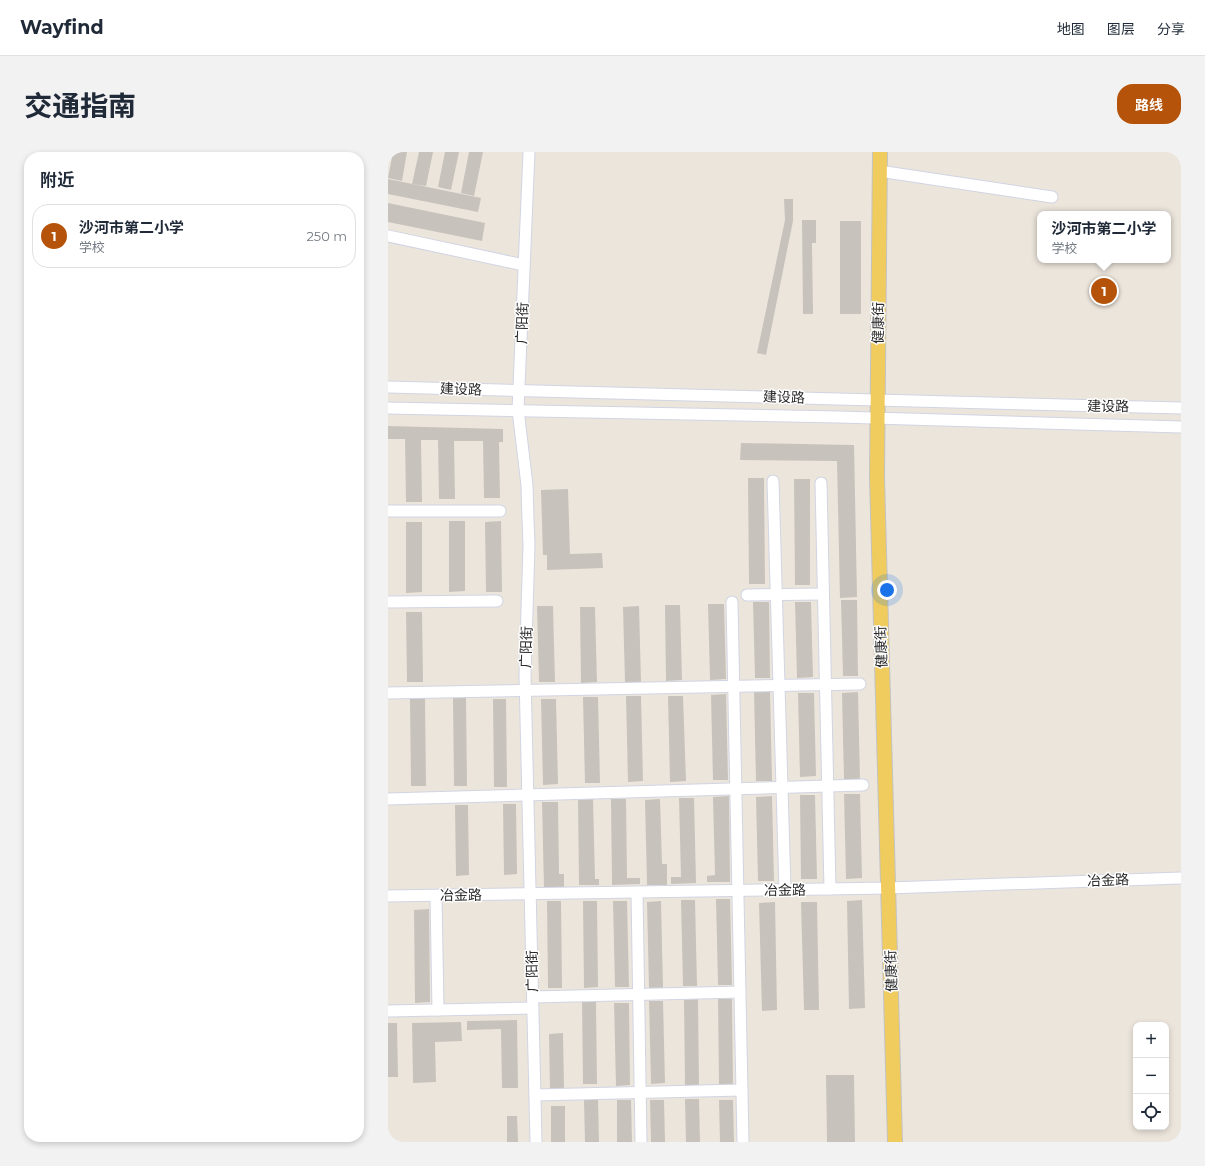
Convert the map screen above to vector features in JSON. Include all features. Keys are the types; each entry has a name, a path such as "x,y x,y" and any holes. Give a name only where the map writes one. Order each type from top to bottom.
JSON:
{"main road":[{"name":"健康街","path":"880,152 877,477 894,1142"}],"street":[{"name":"广阳街","path":"529,152 518,410 527,485 528,525 526,691 536,1142"},
{"path":"879,171 1052,197"},
{"path":"388,236 524,265"},
{"name":"建设路","path":"388,386 1181,408"},
{"name":"建设路","path":"388,408 877,418 1181,427"},
{"path":"773,481 785,890"},
{"path":"821,484 830,889"},
{"path":"388,511 500,510"},
{"path":"747,596 823,594"},
{"path":"388,602 498,601"},
{"path":"732,602 743,1142"},
{"path":"388,693 860,684"},
{"path":"388,799 863,785"},
{"name":"冶金路","path":"388,896 888,888 1181,878"},
{"path":"636,892 641,1142"},
{"path":"436,896 438,1010"},
{"path":"388,1011 438,1010 638,995 740,992"},
{"path":"535,1095 742,1090"}],"building":[{"path":"393,152 407,152 402,181 388,178"},
{"path":"419,152 433,152 426,186 412,184"},
{"path":"445,152 459,152 451,190 438,187"},
{"path":"469,152 483,152 474,196 461,193"},
{"path":"388,179 481,198 478,212 388,194"},
{"path":"784,199 793,199 793,221 766,355 757,353 785,220"},
{"path":"388,203 485,223 482,241 388,222"},
{"path":"802,220 816,220 816,243 812,243 813,314 803,314"},
{"path":"840,221 861,221 861,314 840,314"},
{"path":"388,426 503,429 503,442 499,442 500,498 484,498 483,441 454,441 455,499 439,499 438,440 421,440 422,502 406,502 405,439 388,439"},
{"path":"741,443 854,445 857,597 840,598 837,461 740,460"},
{"path":"748,478 764,478 765,584 749,584"},
{"path":"794,479 810,479 810,585 795,585"},
{"path":"568,489 570,554 602,553 603,568 547,570 547,555 543,555 541,490"},
{"path":"449,521 465,521 465,591 449,592"},
{"path":"501,521 502,592 486,592 485,522"},
{"path":"406,522 422,522 422,592 406,593"},
{"path":"841,600 857,600 858,676 843,676"},
{"path":"753,602 769,602 770,678 755,678"},
{"path":"795,602 811,602 813,677 797,678"},
{"path":"708,604 724,604 726,679 710,680"},
{"path":"665,605 680,605 682,680 666,681"},
{"path":"537,606 553,606 555,682 539,682"},
{"path":"639,606 641,682 625,682 623,607"},
{"path":"580,607 595,607 597,682 581,683"},
{"path":"406,612 422,612 423,682 407,682"},
{"path":"770,690 772,781 756,781 754,691"},
{"path":"858,692 860,780 844,780 842,693"},
{"path":"798,693 814,693 816,776 800,777"},
{"path":"726,694 728,780 713,780 711,695"},
{"path":"626,696 641,696 643,781 628,782"},
{"path":"668,696 683,696 686,781 670,782"},
{"path":"583,697 598,697 600,783 585,783"},
{"path":"425,698 426,786 411,786 410,699"},
{"path":"453,698 466,698 467,786 454,786"},
{"path":"493,699 506,699 507,787 494,787"},
{"path":"541,699 556,699 558,784 543,785"},
{"path":"844,794 860,794 862,878 846,879"},
{"path":"800,795 815,795 817,879 801,879"},
{"path":"729,796 730,882 707,882 707,876 715,875 713,797"},
{"path":"772,796 774,881 758,881 756,797"},
{"path":"679,798 694,798 696,883 671,884 671,877 681,877"},
{"path":"593,799 595,879 599,879 599,885 579,885 578,800"},
{"path":"611,799 626,799 627,878 640,878 640,884 612,885"},
{"path":"660,799 662,864 667,864 667,885 647,885 645,800"},
{"path":"542,802 558,802 559,874 564,874 564,887 544,888"},
{"path":"503,804 516,804 517,874 504,875"},
{"path":"455,805 468,805 469,875 456,876"},
{"path":"716,899 730,899 732,985 718,985"},
{"path":"681,900 695,900 697,986 683,986"},
{"path":"862,900 865,1008 849,1009 847,901"},
{"path":"547,901 561,901 562,988 548,988"},
{"path":"583,901 597,901 598,987 584,988"},
{"path":"613,901 627,901 629,987 615,987"},
{"path":"661,901 663,988 649,988 647,902"},
{"path":"775,902 777,1010 762,1011 759,903"},
{"path":"801,902 817,902 819,1010 804,1010"},
{"path":"429,909 430,1002 415,1003 414,910"},
{"path":"698,999 699,1086 685,1086 684,1000"},
{"path":"718,999 732,999 733,1085 719,1085"},
{"path":"649,1001 663,1001 665,1083 651,1084"},
{"path":"582,1002 596,1002 597,1084 583,1084"},
{"path":"614,1003 629,1003 630,1085 616,1086"},
{"path":"517,1020 518,1088 502,1088 501,1029 467,1030 467,1021"},
{"path":"461,1022 462,1041 435,1042 436,1082 413,1083 412,1023"},
{"path":"388,1023 397,1023 398,1077 388,1077"},
{"path":"563,1033 564,1088 550,1089 549,1034"},
{"path":"826,1075 854,1075 855,1142 827,1142"},
{"path":"685,1099 699,1099 700,1142 686,1142"},
{"path":"584,1100 598,1100 599,1142 585,1142"},
{"path":"617,1100 631,1100 632,1142 617,1142"},
{"path":"650,1100 664,1100 665,1142 651,1142"},
{"path":"719,1100 733,1100 734,1142 720,1142"},
{"path":"551,1106 565,1106 565,1142 551,1142"},
{"path":"507,1116 517,1116 518,1142 507,1142"}],"place":[{"name":"沙河市第二小学","path":"1104,291"}]}
